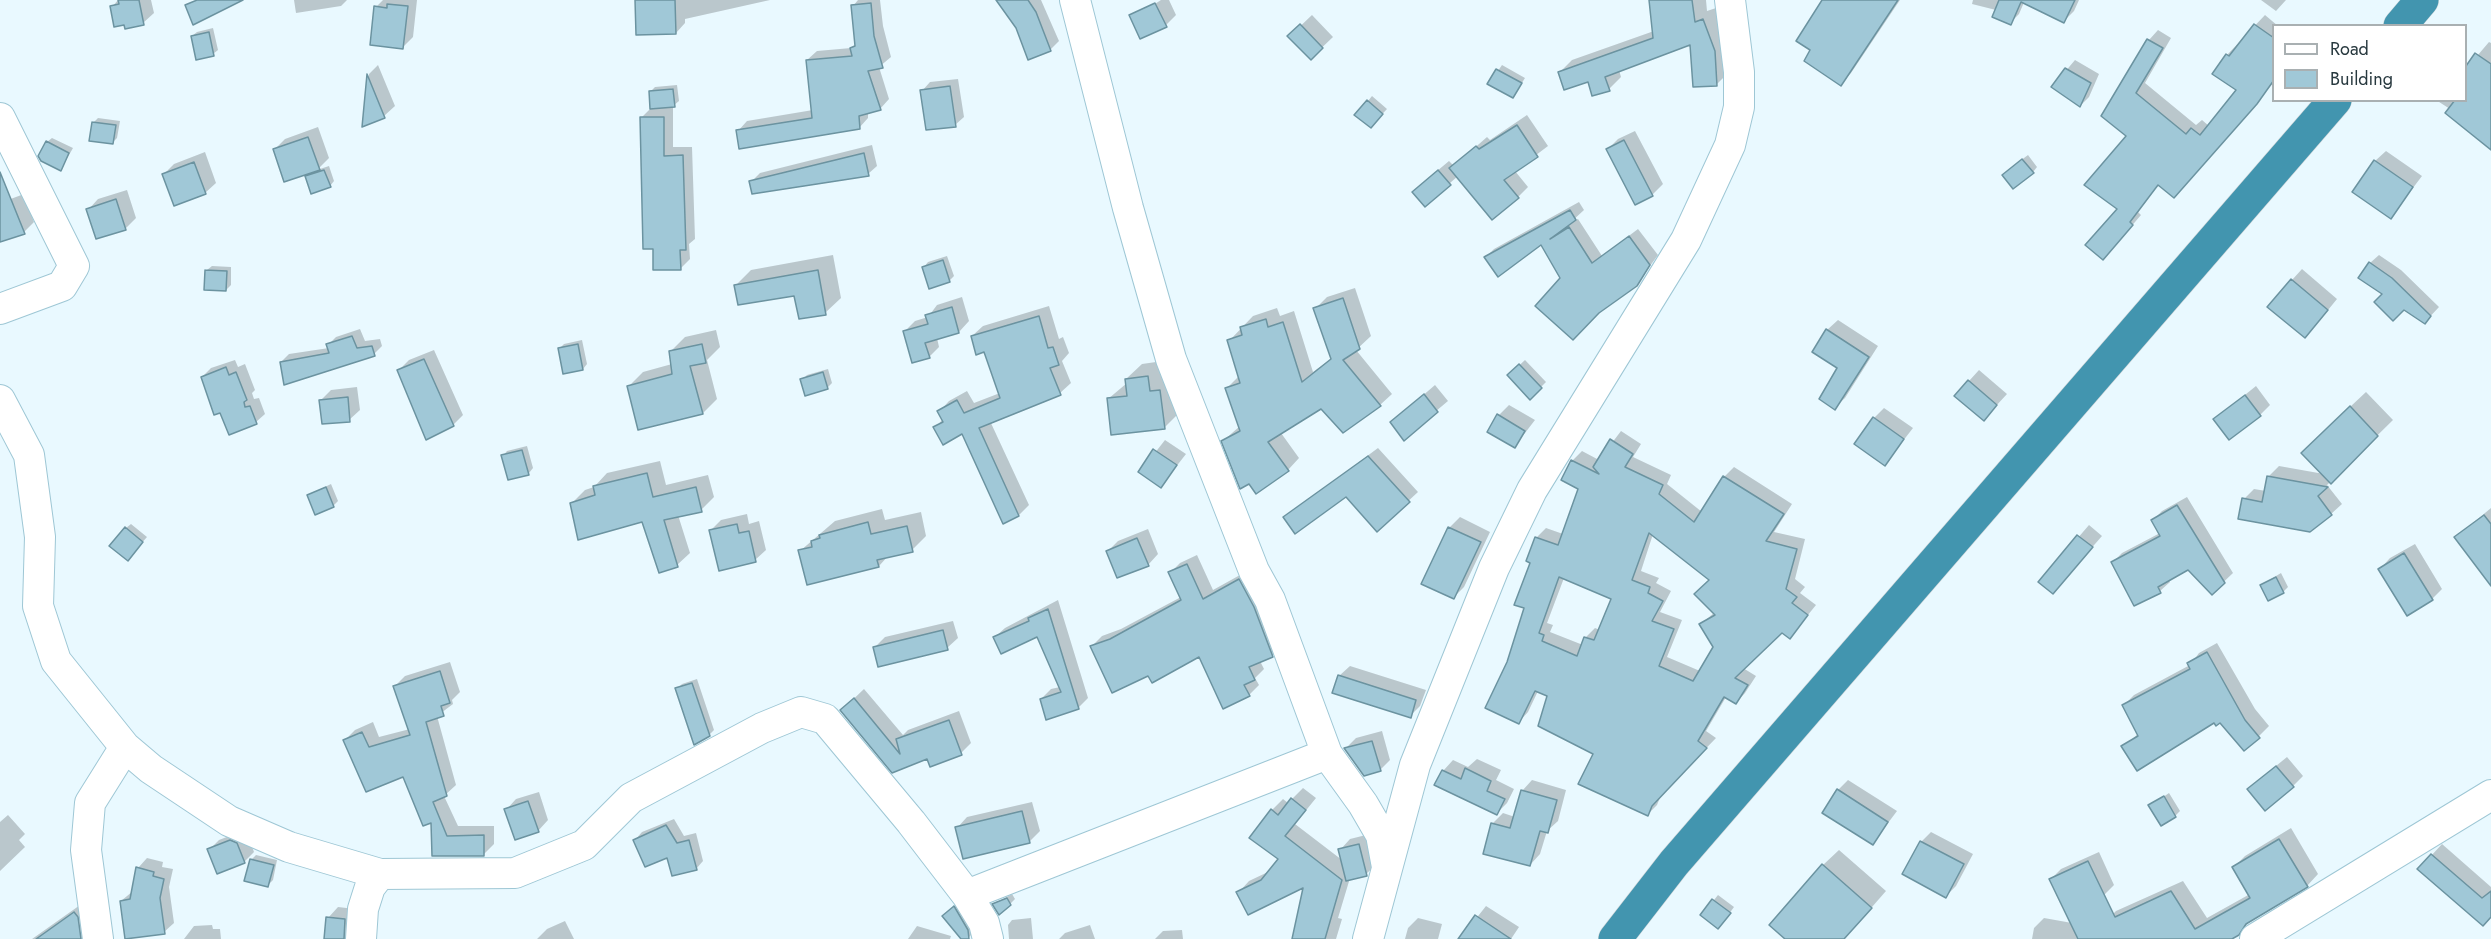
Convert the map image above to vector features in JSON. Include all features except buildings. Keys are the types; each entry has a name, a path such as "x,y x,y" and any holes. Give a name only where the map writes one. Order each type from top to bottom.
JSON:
{"highway":[{"path":"2402,24 2422,0"},
{"path":"1615,939 1674,863 2333,102"}],"street":[{"path":"1075,0 1128,208 1171,358 1254,571 1270,600 1327,754 1363,804 1381,835 1388,872"},
{"path":"1368,939 1388,872 1415,765 1494,568 1532,490 1686,240 1730,146 1739,107 1739,72 1730,0"},
{"path":"0,118 74,266 62,285 0,309"},
{"path":"0,400 29,455 40,537 38,606 56,661 125,747 151,769 229,821 289,847 380,874 515,873 584,845 631,798 762,728 801,712 825,719 912,822 967,895 984,923 988,939"},
{"path":"98,939 86,850 90,803 125,747"},
{"path":"967,895 1327,754"},
{"path":"2255,939 2491,795"},
{"path":"361,939 363,909 370,887 380,874"}]}
